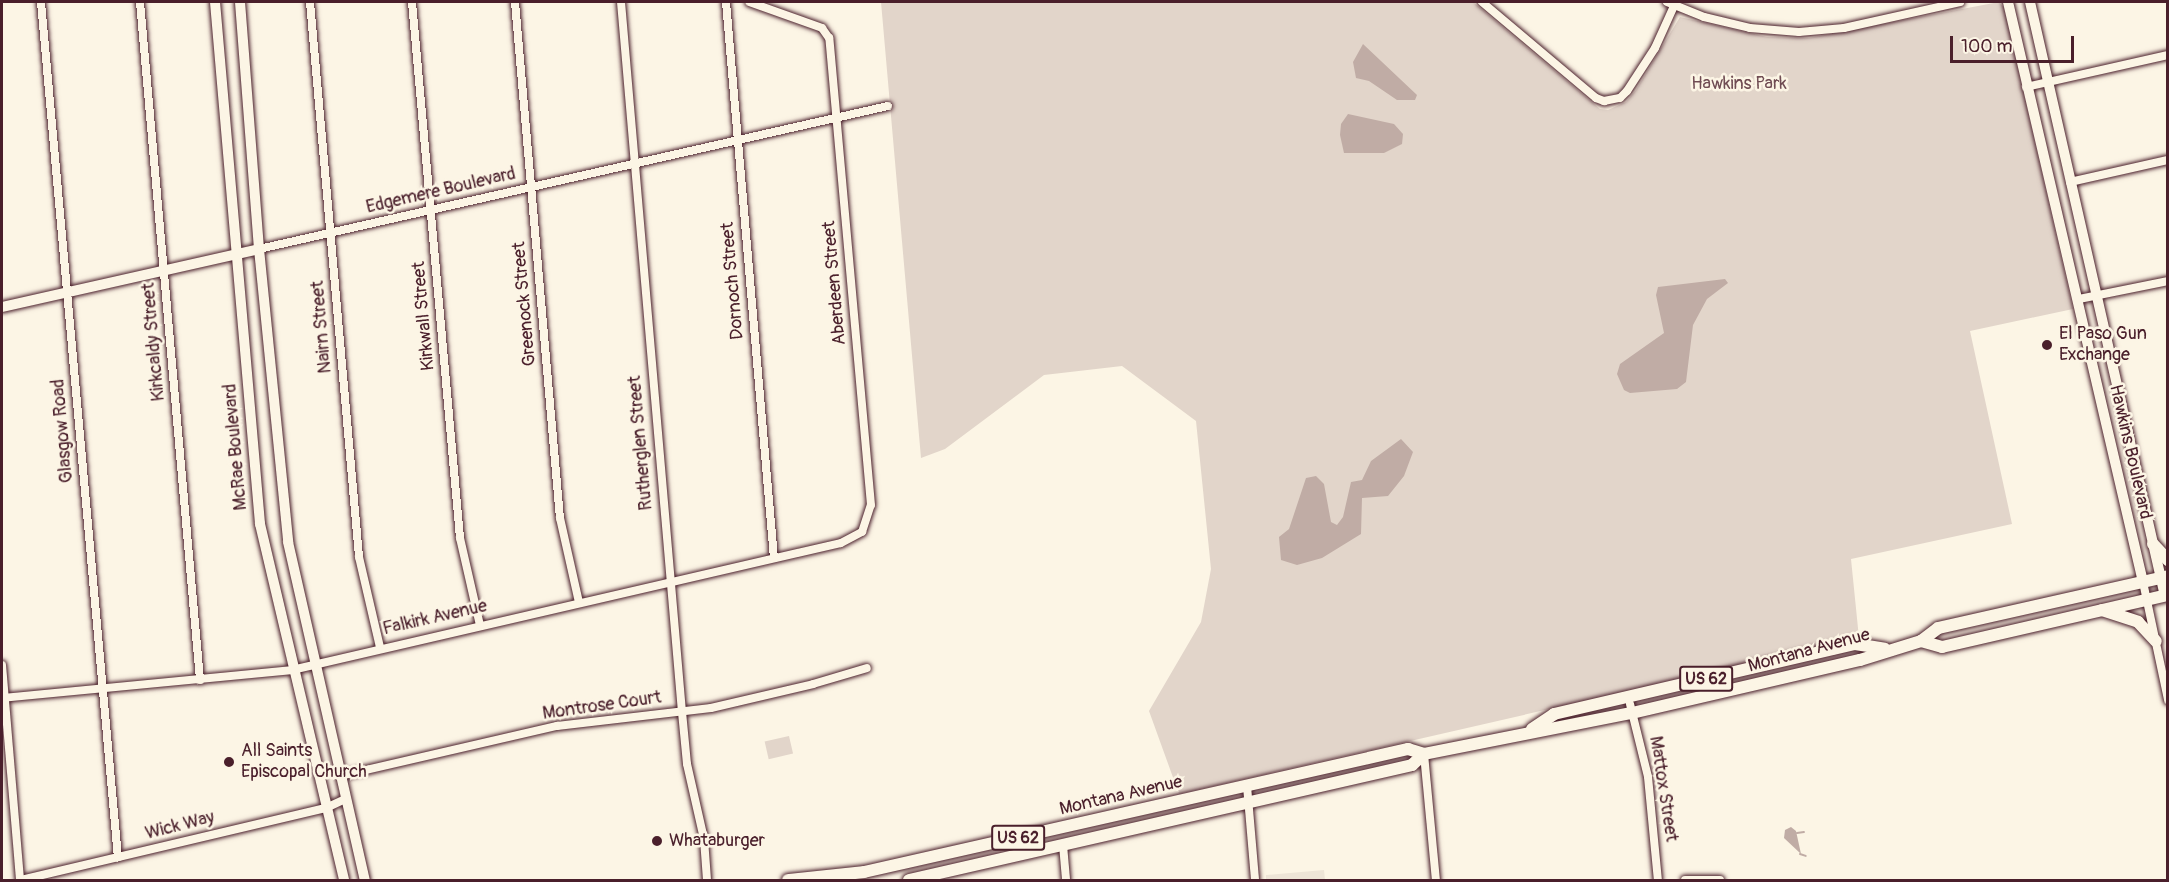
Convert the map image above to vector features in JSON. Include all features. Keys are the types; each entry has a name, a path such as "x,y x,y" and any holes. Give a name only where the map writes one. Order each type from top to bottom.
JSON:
{"highway":[{"path":"2153,544 2168,560"},
{"name":"Montana Avenue","path":"1921,641 1938,628 2164,576"},
{"name":"Montana Avenue","path":"909,880 1412,765 1424,754 1533,728 1860,660 1882,648 1921,641 1942,647 2147,600 2167,600"},
{"path":"2101,610 2138,622 2156,641"},
{"name":"Montana Avenue","path":"1533,728 1554,714 1855,644 1882,648"},
{"name":"Montana Avenue","path":"788,880 864,872 1408,749 1424,754"}],"main road":[{"name":"McRae Boulevard","path":"215,2 260,524 292,670 344,880"},
{"path":"240,2 259,249 282,497 315,664 365,880"},
{"name":"Hawkins Boulevard","path":"2008,2 2026,87 2079,299 2143,582"},
{"name":"Hawkins Boulevard","path":"2030,2 2095,296 2153,544 2164,576 2167,600"},
{"name":"Edgemere Boulevard","path":"2,307 259,249"},
{"path":"2111,443 2129,439"}],"street":[{"name":"Glasgow Road","path":"41,2 118,858"},
{"name":"Kirkcaldy Street","path":"140,2 200,680"},
{"name":"Nairn Street","path":"310,2 359,557 380,647"},
{"name":"Kirkwall Street","path":"412,2 460,538 480,625"},
{"name":"Greenock Street","path":"515,2 560,518 579,602"},
{"name":"Rutherglen Street","path":"621,2 669,582 687,764 704,839 707,880"},
{"name":"Dornoch Street","path":"726,2 736,140 774,558"},
{"name":"Aberdeen Street","path":"749,2 822,28 827,35 837,117 871,505 866,527"},
{"path":"1482,2 1596,98 1604,101 1620,98 1627,91 1655,48 1670,4 1750,28 1799,32 1844,28 1960,2"},
{"path":"2026,87 2168,55"},
{"name":"Edgemere Boulevard","path":"259,249 888,106"},
{"path":"2070,182 2168,160"},
{"path":"2079,299 2168,281"},
{"name":"Falkirk Avenue","path":"3,698 292,670 380,647 851,541 866,527"},
{"name":"Hawkins Boulevard","path":"2143,582 2168,700"},
{"path":"2,665 3,698 21,880"},
{"name":"Montrose Court","path":"340,776 557,726 682,712 813,684 867,668"},
{"name":"Mattox Street","path":"1631,708 1649,785 1658,880"},
{"path":"1424,754 1436,880"},
{"path":"1246,786 1255,880"},
{"name":"Wick Way","path":"21,880 326,808 345,799"},
{"path":"1063,845 1066,880"},
{"path":"1685,880 1720,880"}],"shaded area":[{"path":"1363,44 1417,95 1415,100 1397,100 1369,81 1356,78 1353,62"},
{"path":"1348,114 1394,124 1403,134 1402,144 1384,153 1344,153 1340,135 1341,124"},
{"path":"1725,279 1728,283 1707,299 1693,325 1686,382 1677,389 1630,393 1624,390 1617,374 1620,364 1664,333 1656,295 1658,287"},
{"path":"1401,439 1413,452 1404,476 1388,496 1362,498 1361,534 1322,558 1297,565 1281,560 1279,537 1289,529 1306,478 1316,476 1324,484 1331,522 1337,525 1343,517 1351,482 1362,480 1371,461"},
{"path":"1791,827 1796,831 1801,854 1784,838 1785,830"},
{"path":"1324,870 1325,880 1266,880 1266,875"}],"green space":[{"name":"Hawkins Park","path":"881,2 1473,2 1600,109 1608,110 1626,102 1636,90 1680,17 1767,37 1809,38 1999,2 2004,8 2073,309 1970,331 2012,524 1851,559 1859,638 1179,794 1149,711 1201,622 1211,569 1196,421 1122,366 1044,375 945,449 921,458"},
{"path":"789,736 793,754 769,759 765,742"}],"waterway":[{"path":"1797,833 1804,832"},
{"path":"1800,854 1806,856"}],"place":[{"name":"El Paso Gun Exchange","path":"2047,345"},
{"name":"All Saints Episcopal Church","path":"229,762"},
{"name":"Whataburger","path":"657,841"}]}
